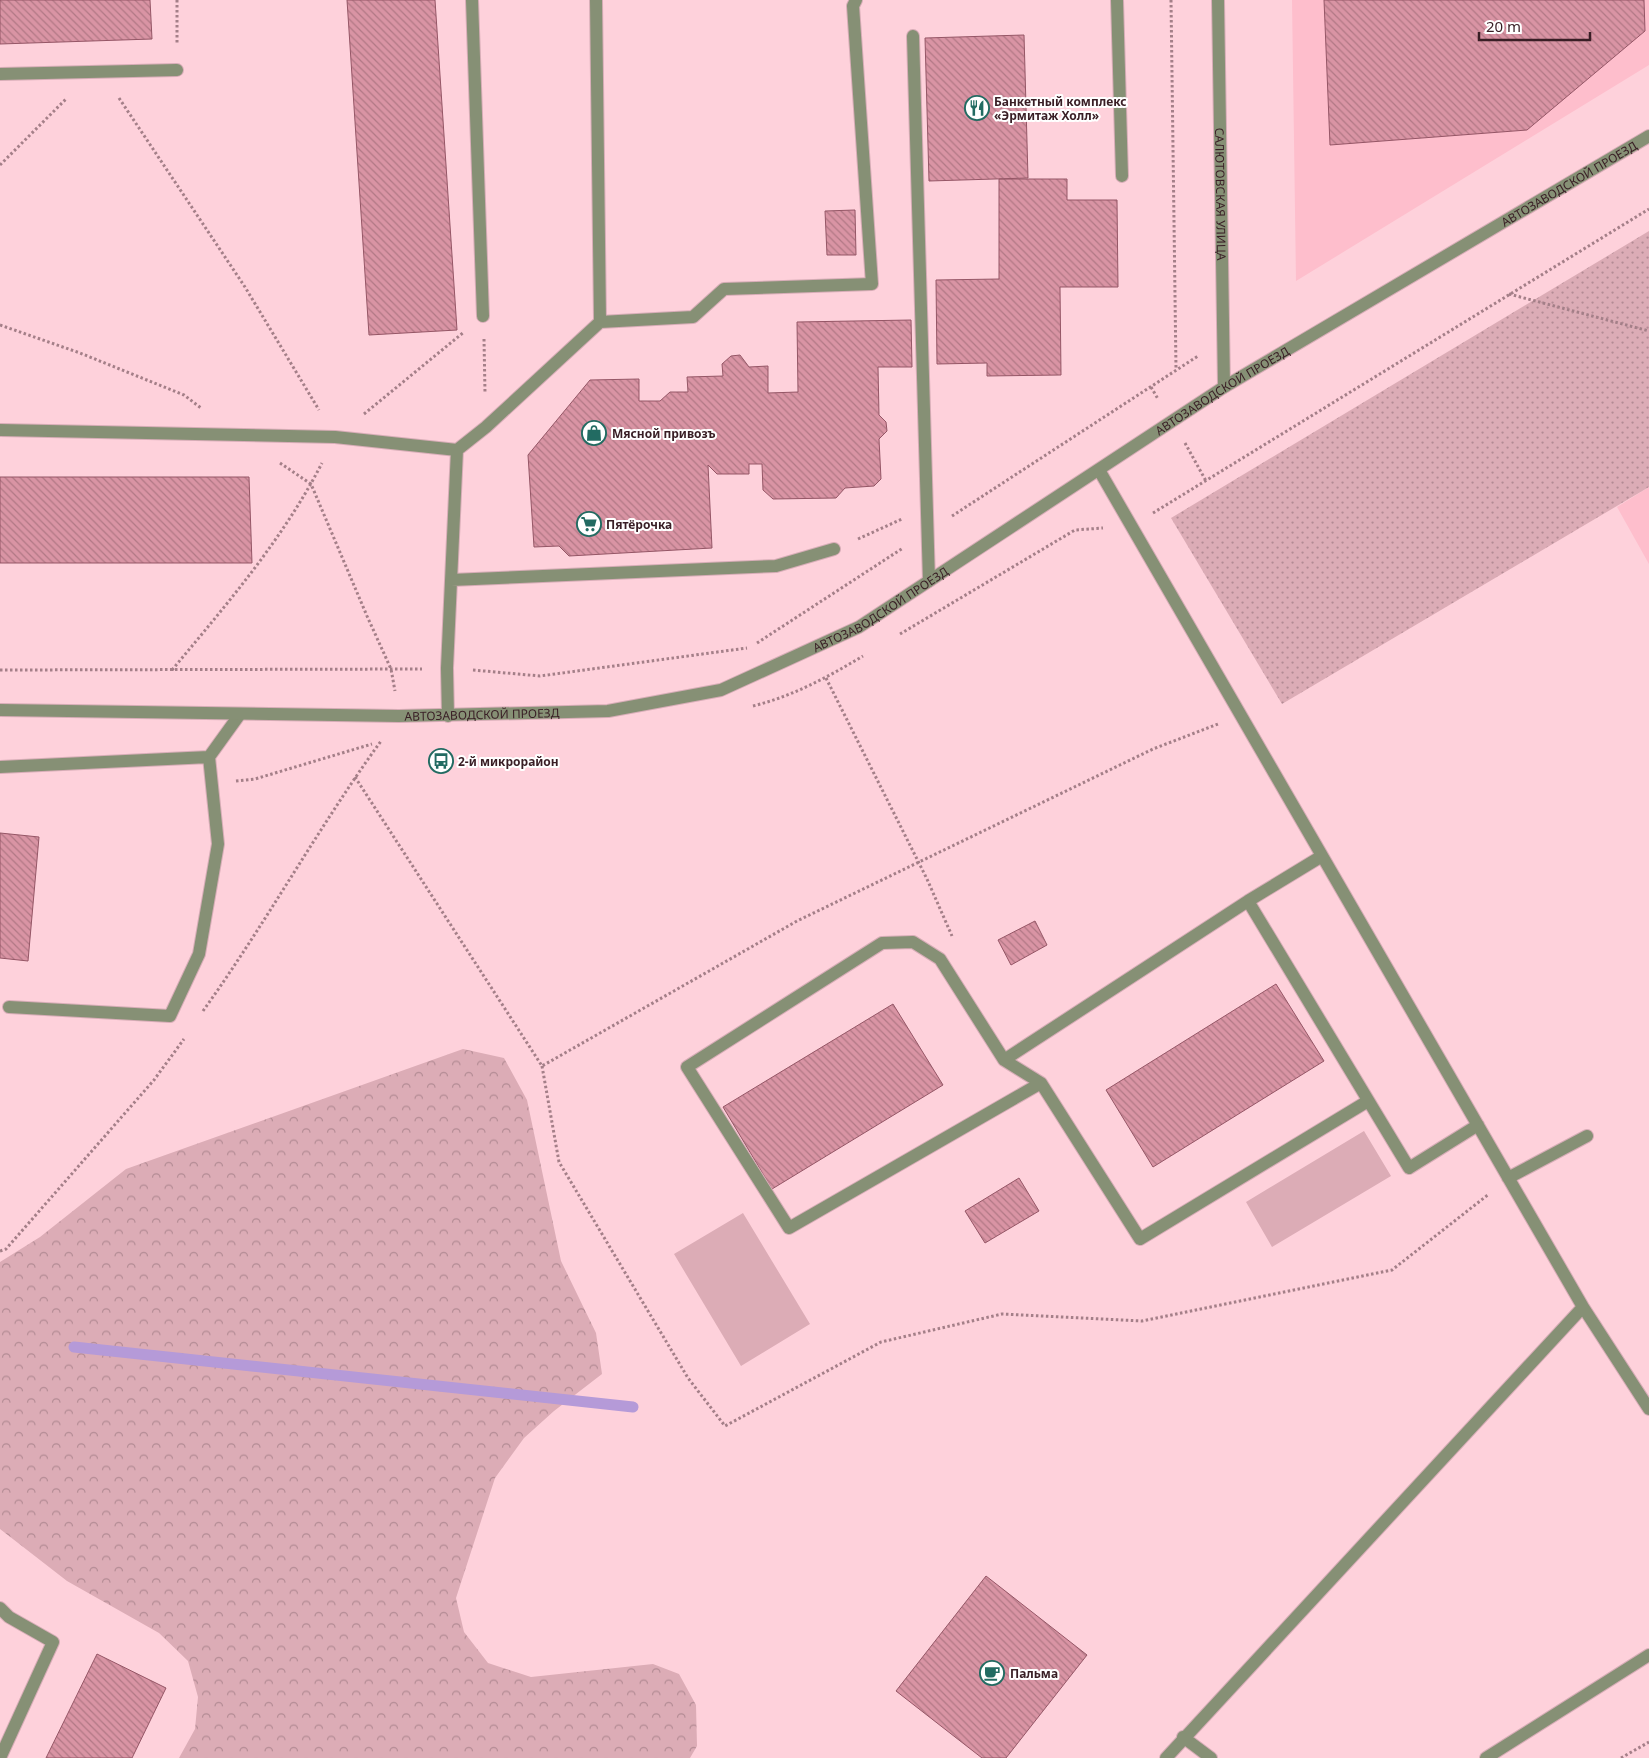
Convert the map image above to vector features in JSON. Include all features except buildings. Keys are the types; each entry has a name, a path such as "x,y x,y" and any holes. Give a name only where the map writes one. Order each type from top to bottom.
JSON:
{"street":[{"path":"472,0 483,316"},
{"path":"596,0 600,322"},
{"path":"0,430 335,437 458,450 486,427 600,322 693,317 724,289 872,284 853,6 856,0"},
{"path":"1117,0 1122,176"},
{"name":"САЛЮТОВСКАЯ УЛИЦА","path":"1218,0 1224,387"},
{"path":"913,36 929,581"},
{"path":"0,74 177,70"},
{"name":"АВТОЗАВОДСКОЙ ПРОЕЗД","path":"0,710 448,716 608,711 721,690 858,627 1224,387 1649,136"},
{"path":"448,716 447,668 458,450"},
{"path":"1099,470 1583,1307 1649,1409"},
{"path":"451,580 776,566 834,549"},
{"path":"9,1007 170,1016 199,954 218,844 209,758 240,714"},
{"path":"0,767 209,758"},
{"path":"1004,1060 1248,901 1322,856"},
{"path":"1248,901 1409,1168 1478,1125"},
{"path":"1041,1083 789,1228 687,1067 882,943 913,942 940,959 1004,1060 1041,1083 1140,1239 1368,1100"},
{"path":"1508,1178 1587,1136"},
{"path":"1166,1758 1183,1737 1583,1307"},
{"path":"0,1608 9,1617 53,1642 0,1758"},
{"path":"1486,1758 1649,1655"},
{"path":"1183,1737 1211,1758"}],"path":[{"path":"177,0 177,70"},
{"path":"1172,0 1176,370"},
{"path":"0,165 92,72 124,102 245,287 335,437"},
{"path":"1509,294 1649,331"},
{"path":"483,316 486,427"},
{"path":"172,670 236,593 274,543 311,484 335,437 483,316"},
{"path":"834,549 926,508"},
{"path":"0,670 447,668"},
{"path":"826,678 919,863 959,951 940,959"},
{"path":"542,1066 797,922 1153,749 1241,716"},
{"path":"355,777 542,1066 559,1162 688,1378 725,1426 881,1342 1002,1314 1142,1321 1392,1270 1508,1178"},
{"path":"1621,1758 1649,1742"}],"shaded area":[{"path":"1292,0 1649,0 1649,65 1296,281"},
{"path":"1649,487 1649,564 1617,507"}],"green space":[{"path":"1649,231 1649,487 1282,704 1171,518"},
{"path":"463,1049 504,1058 527,1100 561,1261 596,1333 602,1374 554,1411 524,1438 495,1478 456,1598 464,1632 488,1663 531,1677 653,1664 679,1674 696,1705 697,1746 690,1758 179,1758 195,1729 198,1697 188,1661 159,1633 67,1581 0,1529 0,1262 40,1237 126,1169"},
{"path":"1364,1131 1391,1176 1272,1247 1246,1202"},
{"path":"743,1213 810,1324 741,1366 674,1254"}],"waterway":[{"path":"74,1347 633,1407"}],"place":[{"name":"Банкетный комплекс «Эрмитаж Холл»","path":"977,108"},
{"name":"Мясной привозъ","path":"594,433"},
{"name":"Пятёрочка","path":"589,524"},
{"name":"2-й микрорайон","path":"441,761"},
{"name":"Пальма","path":"992,1673"}]}
